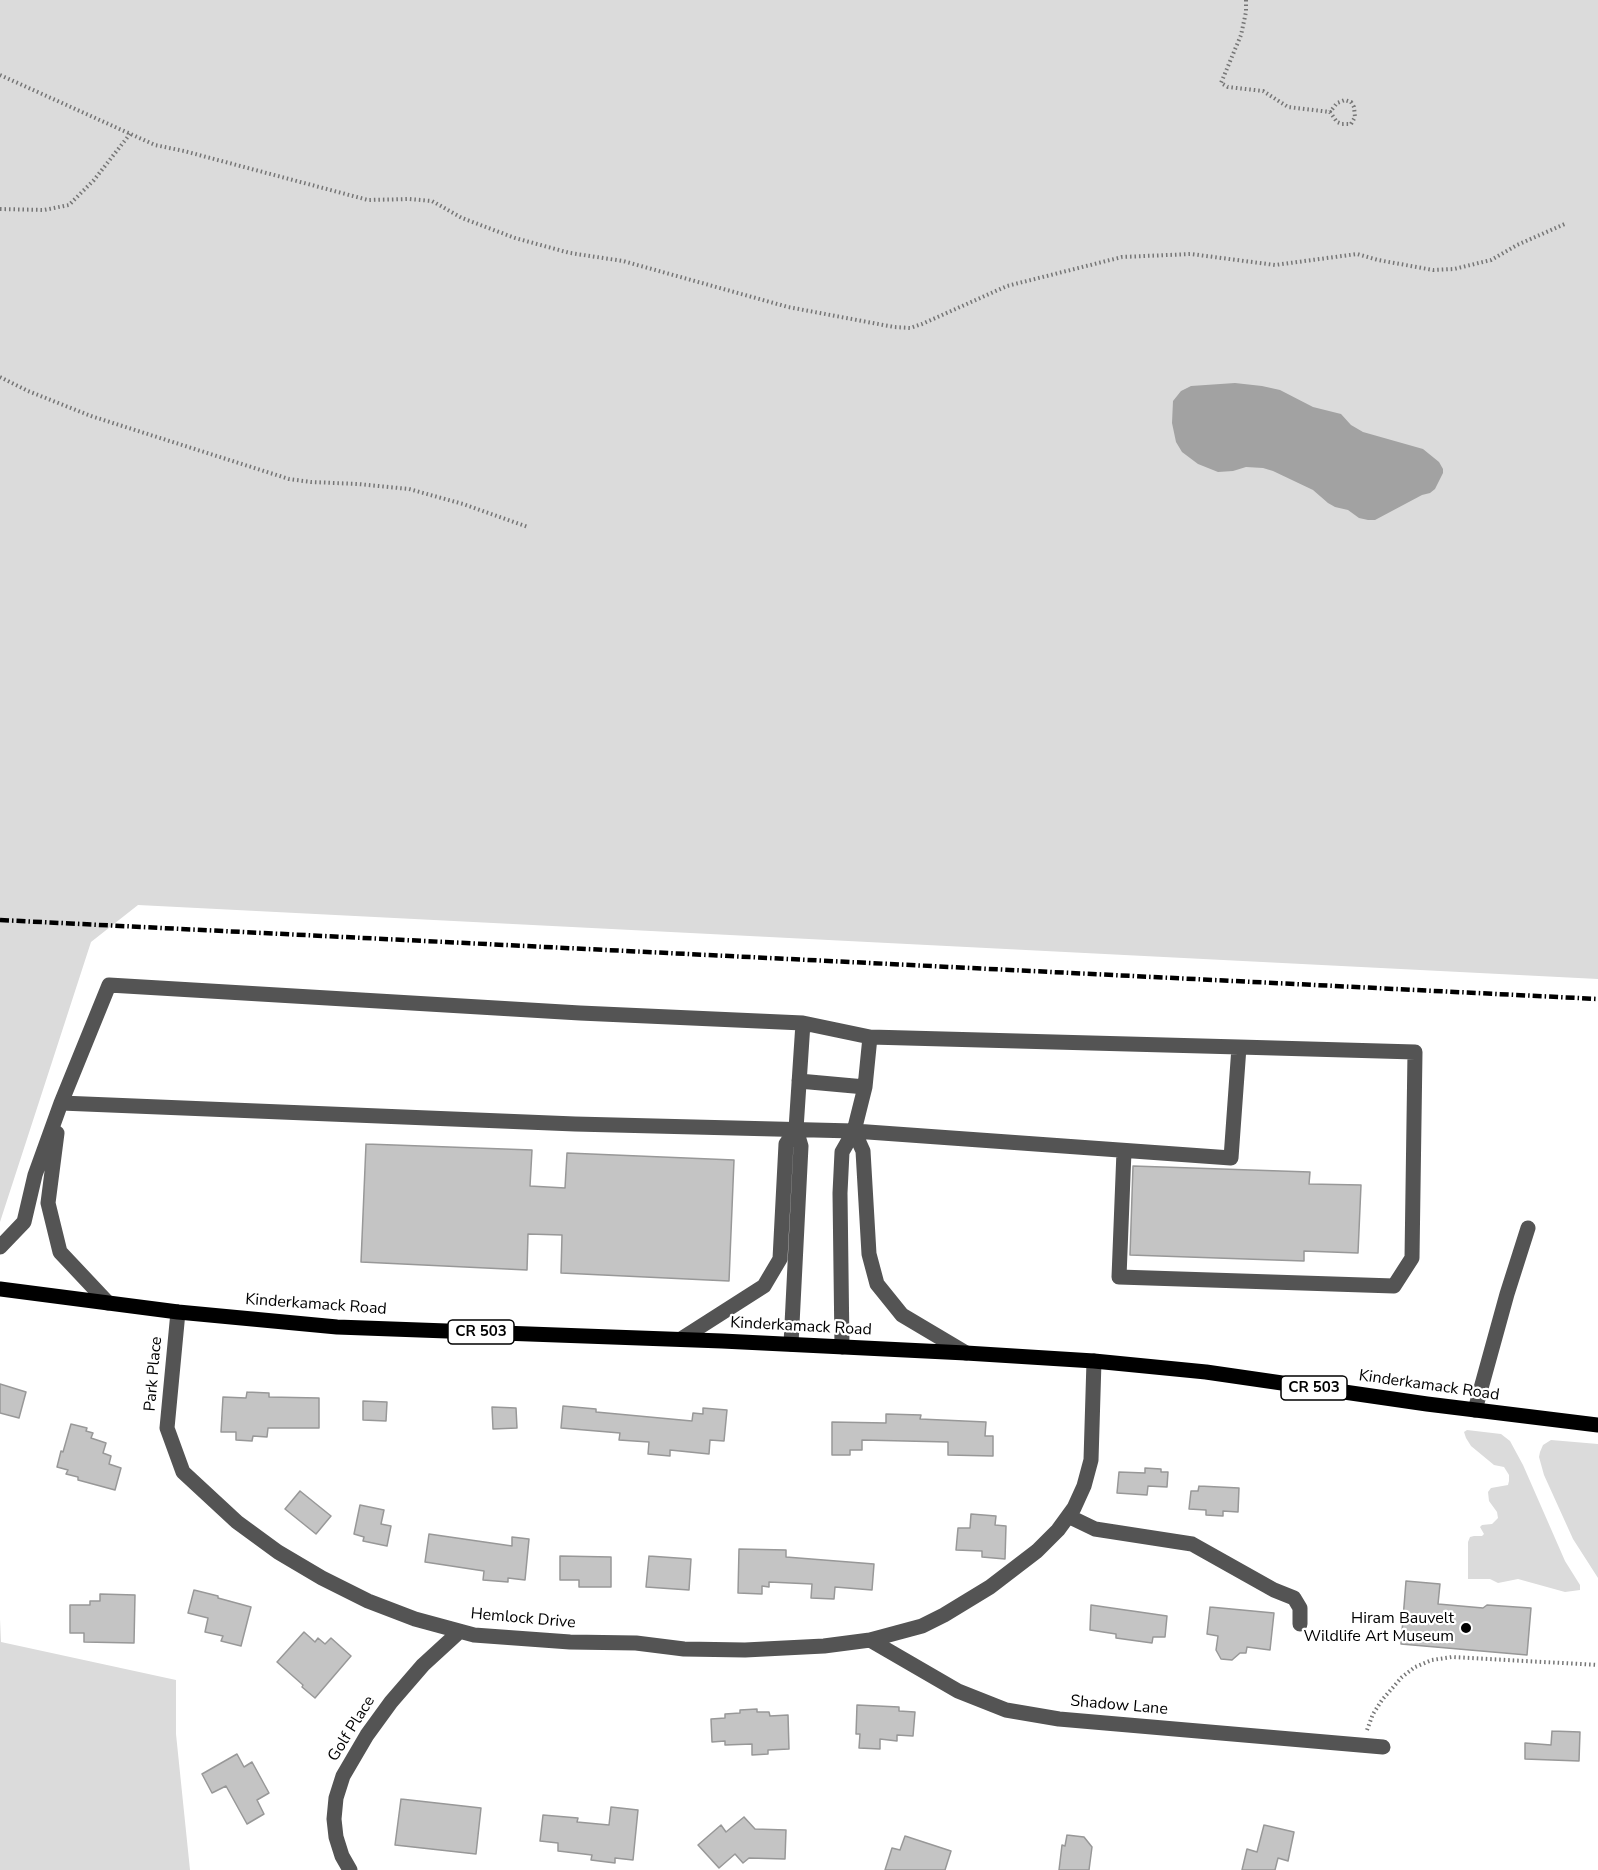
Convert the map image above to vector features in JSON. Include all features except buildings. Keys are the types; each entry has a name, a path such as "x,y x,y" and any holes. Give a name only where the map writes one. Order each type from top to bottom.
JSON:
{"main road":[{"name":"Kinderkamack Road","path":"0,1289 178,1312 337,1327 791,1344 1094,1361 1206,1372 1598,1425"}],"street":[{"path":"0,1247 24,1222 35,1175 61,1103 109,985 580,1013 803,1023 870,1037 1415,1052 1412,1258 1394,1286 1119,1277 1124,1151"},
{"path":"791,1344 801,1146 796,1129 803,1023"},
{"path":"842,1347 840,1193 842,1152 854,1131 865,1087 870,1037"},
{"path":"61,1103 575,1124 854,1131 1231,1158 1239,1047"},
{"path":"799,1081 865,1087"},
{"path":"61,1103 48,1203 60,1252 108,1303"},
{"path":"681,1340 764,1286 780,1259 786,1144 796,1129"},
{"path":"854,1131 863,1152 869,1254 877,1284 902,1315 966,1353"},
{"path":"1475,1410 1528,1228"},
{"name":"Park Place","path":"178,1312 167,1428 183,1472"},
{"name":"Hemlock Drive","path":"183,1472 237,1522 278,1552 322,1578 368,1601 459,1632 570,1642 636,1643 684,1648 746,1650 824,1646 870,1640 922,1626 990,1587 1037,1551 1058,1530 1084,1486 1091,1460 1094,1361"},
{"path":"1068,1516 1095,1529 1192,1544 1274,1590 1294,1598 1300,1608 1299,1624"},
{"name":"Golf Place","path":"350,1870 339,1847 334,1819 336,1798 344,1776 367,1735 391,1702 423,1665 459,1632"},
{"name":"Shadow Lane","path":"870,1640 958,1691 1006,1710 1059,1719 1383,1747"}],"path":[{"path":"1246,0 1241,35 1221,83 1228,87 1263,91 1288,107 1330,112 1337,122 1342,124 1351,124 1355,117 1354,107 1351,102 1345,100 1337,104 1330,112"},
{"path":"0,75 155,145 368,200 432,201 462,218 515,238 559,250 623,261 788,307 894,327 910,328 922,324 1007,286 1033,278 1122,257 1191,254 1275,266 1357,254 1433,270 1454,269 1491,260 1517,245 1567,223"},
{"path":"0,209 44,210 69,205 94,180 130,134"},
{"path":"0,377 28,391 91,416 289,479 410,489 472,507 528,527"},
{"path":"1365,1745 1369,1723 1382,1700 1402,1677 1415,1667 1432,1660 1452,1657 1598,1665"}],"shaded area":[{"path":"0,0 1598,0 1598,979 138,905 91,942 0,1222"},
{"path":"1235,383 1280,390 1313,407 1341,414 1351,425 1363,432 1423,449 1439,462 1443,473 1435,489 1430,493 1375,520 1368,520 1359,518 1348,510 1335,507 1313,490 1273,471 1246,467 1218,472 1198,464 1182,452 1176,442 1172,423 1173,401 1181,391 1191,386"},
{"path":"1467,1430 1501,1434 1510,1441 1523,1465 1565,1561 1580,1585 1580,1590 1565,1592 1518,1579 1498,1583 1490,1579 1468,1579 1468,1542 1470,1537 1484,1534 1480,1527 1482,1525 1492,1524 1498,1518 1497,1512 1489,1501 1488,1492 1491,1488 1508,1485 1509,1475 1504,1467 1494,1465 1471,1446 1464,1432"},
{"path":"1551,1440 1598,1444 1598,1578 1573,1539 1544,1475 1539,1457 1540,1452 1543,1445"},
{"path":"0,1619 1,1642 176,1680 176,1734 190,1870 0,1870"}],"railway":[{"path":"0,920 1598,999"}],"place":[{"name":"Hiram Bauvelt Wildlife Art Museum","path":"1466,1628"}]}
